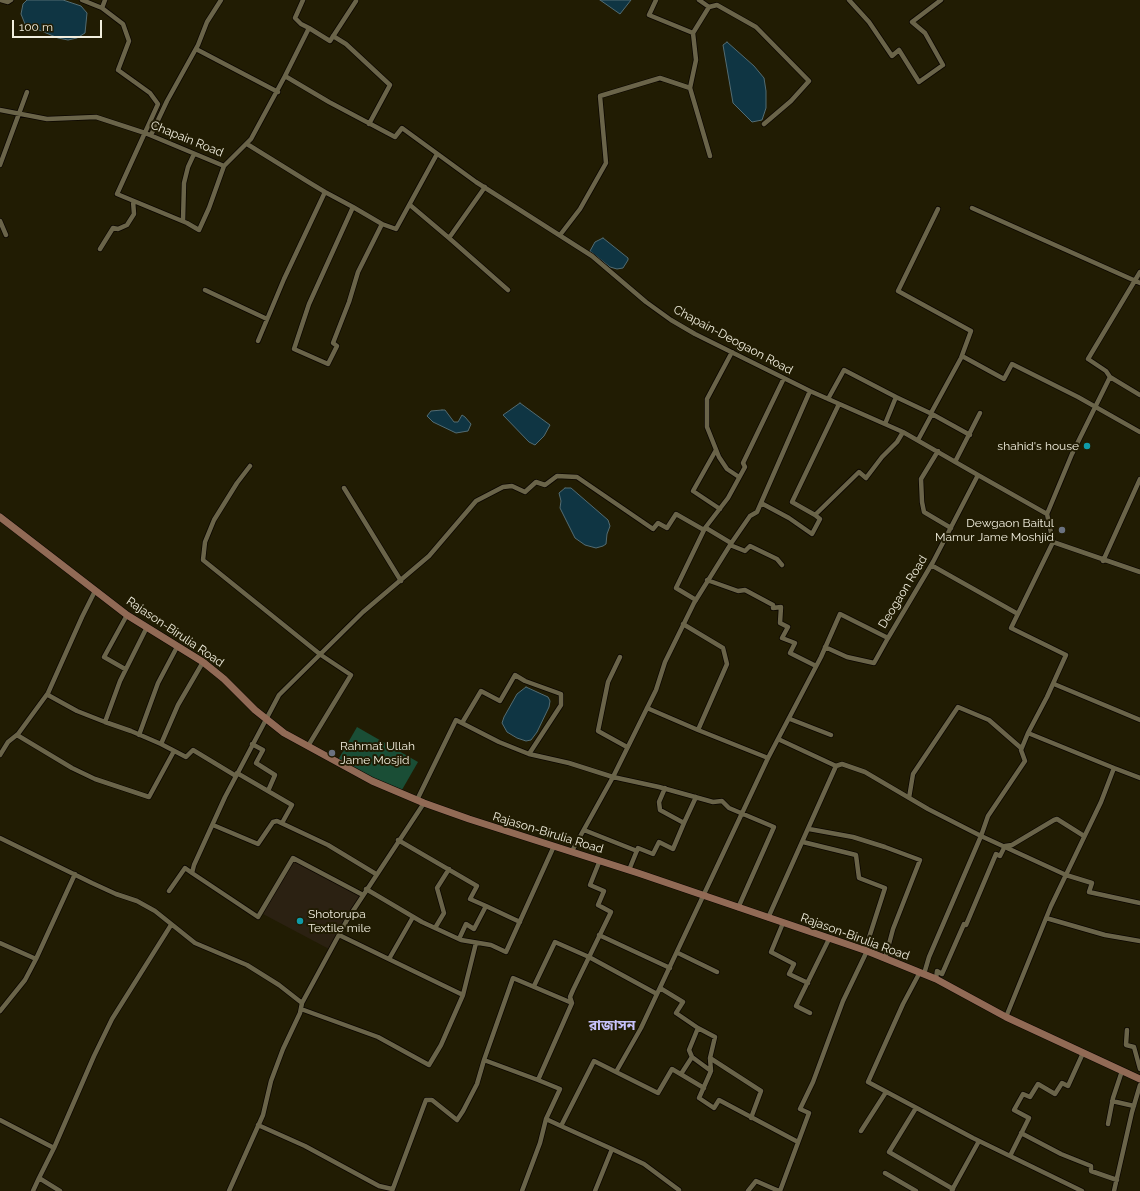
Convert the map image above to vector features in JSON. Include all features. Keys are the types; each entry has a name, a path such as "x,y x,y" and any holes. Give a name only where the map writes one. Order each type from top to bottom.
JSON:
{"street":[{"path":"1,0 8,2 11,0"},
{"path":"82,0 102,8 123,24 129,41 118,70 150,93 158,104 118,194 183,221 199,230 209,208 224,166"},
{"path":"102,8 105,0"},
{"path":"151,135 167,101 196,49 207,22 220,0"},
{"path":"303,0 295,18 301,24 330,41 356,1"},
{"path":"656,0 649,15 693,33"},
{"path":"699,0 709,7"},
{"path":"849,0 869,22 892,56 898,50 919,82 943,65 925,33 912,22 941,0"},
{"path":"710,156 690,88 696,60 693,33 709,7 717,5 756,27 809,81 791,102 764,124"},
{"name":"Chapain Road","path":"0,110 47,119 96,117 151,135 224,166 251,140 278,92 309,28"},
{"path":"334,36 346,44 390,85 369,124"},
{"path":"196,49 278,92"},
{"path":"247,144 325,192 382,224 396,229 410,205 437,154 402,128 395,137 329,102 285,76"},
{"path":"560,235 580,209 606,163 600,96 660,78 690,88"},
{"path":"0,165 27,92"},
{"path":"183,221 184,183 188,167 194,154"},
{"name":"Chapain-Deogaon Road","path":"437,154 476,182 592,256 646,302 671,320 810,391 903,432 978,475"},
{"path":"449,238 485,187"},
{"path":"258,341 284,279 325,192"},
{"path":"100,249 113,228 118,229 127,225 134,214 133,201"},
{"path":"410,205 508,290"},
{"path":"353,207 309,304 294,349 328,364 337,346 333,343 349,302 358,272 382,224"},
{"path":"972,208 1140,283"},
{"path":"918,440 962,356 971,331 898,291 938,209"},
{"path":"0,221 6,235"},
{"path":"1140,272 1088,359 1106,371 1110,377 1140,395"},
{"path":"204,290 267,319"},
{"path":"732,352 707,399 707,426 716,450 727,469 739,477"},
{"path":"962,356 1004,379 1012,364 1094,406 1140,432"},
{"path":"828,399 844,370 878,389 931,413 970,435"},
{"path":"1021,748 1054,684 1066,655 1012,628 1053,542 1047,514 1094,406 1110,377"},
{"path":"696,600 676,588 705,529 720,509 745,467 743,463 784,378"},
{"path":"572,851 613,777 656,690 665,662 696,600 714,568 720,564 730,544 750,516 757,512 810,391"},
{"path":"885,424 896,397"},
{"path":"760,503 789,518 812,534 820,519 792,502 839,404"},
{"path":"955,462 980,413"},
{"path":"815,515 859,472 866,478 882,457 897,442 903,432"},
{"path":"716,450 693,491 720,509"},
{"path":"938,451 921,479 922,502 924,512 951,528"},
{"path":"250,466 237,482 214,520 206,542 203,560 321,655 351,675 308,746"},
{"path":"978,475 1047,514"},
{"name":"Deogaon Road","path":"616,1072 678,952 742,812 768,758 790,719 840,614 888,638 932,565 978,475"},
{"path":"192,874 194,864 212,825 252,744 279,695 363,612 401,581 440,545 476,501 503,487 512,486 525,492 536,482 545,485 557,476 577,477 653,529 658,523 667,528 676,514 730,544 745,551 750,546 777,559 782,565"},
{"path":"1103,560 1140,479"},
{"path":"344,488 401,581"},
{"name":"Rajason-Birulia Road","path":"0,517 146,629 203,662 224,679 254,710 284,733 372,781 421,802 469,819 600,860 885,958 936,979 1006,1017 1140,1079"},
{"path":"1053,542 1140,572"},
{"path":"932,565 1018,614"},
{"path":"707,580 738,591 745,590 773,605 773,608 781,607 780,623 788,627 782,638 795,643 790,653 816,666"},
{"path":"0,754 8,742 17,735 48,695 95,591"},
{"path":"125,669 104,657 127,615"},
{"path":"683,624 724,648 727,664 698,730"},
{"path":"105,722 125,669 146,629"},
{"path":"825,647 847,657 874,663 888,638"},
{"path":"139,735 158,683 177,647"},
{"path":"620,657 608,682 598,731 627,748"},
{"path":"161,744 178,705 203,662"},
{"path":"462,723 481,691 500,702 515,675 526,681 561,694 561,705 529,754"},
{"path":"1054,684 1140,720"},
{"path":"48,695 77,711 161,744 186,757 193,750 268,791 292,805 282,823"},
{"path":"910,798 913,774 958,706 989,720 1021,748 1025,761 988,816 930,957 903,1004 868,1082 979,1141 1082,1191"},
{"path":"647,708 768,758"},
{"path":"790,719 830,735"},
{"path":"229,1191 263,1115 274,1075 301,1009 302,1003 339,934 421,802 456,720 498,742 529,754 569,763 613,777 664,788 713,802 722,801 729,808 742,812 774,827 738,908"},
{"path":"1028,733 1140,778"},
{"path":"17,735 72,768 95,779 149,797 174,751"},
{"path":"778,739 836,766 842,764 865,772 981,836 1066,874 1092,883 1089,892 1140,903"},
{"path":"252,744 263,750 256,763 275,775 268,791"},
{"path":"768,918 836,766"},
{"path":"1006,1017 1046,918 1101,802 1114,768"},
{"path":"664,788 659,802 660,810 684,823"},
{"path":"629,870 638,848 653,854 660,842 673,849 696,797"},
{"path":"1005,846 1012,845 1058,819 1084,836"},
{"path":"212,825 258,844 273,822 277,821 328,845 376,874"},
{"path":"809,829 853,837 920,860 893,929 885,958"},
{"path":"584,830 637,851"},
{"path":"0,838 110,892 137,901 155,911 195,943 253,969 279,984 302,1003"},
{"path":"398,840 477,886 470,899 520,922"},
{"path":"748,1191 756,1181 780,1191 809,1113 800,1109 813,1082 843,1001 866,951 885,888 859,878 856,855 803,842"},
{"path":"366,890 413,917 459,939 491,945 506,952 554,846"},
{"path":"936,979 936,971 942,974 964,924 966,925 996,854 1000,856 1005,846"},
{"path":"169,892 184,868 258,917 293,858 363,894"},
{"path":"538,1080 572,1002 570,997 573,990 611,912 598,905 604,891 590,885 600,860"},
{"path":"435,928 444,913 437,888 449,869"},
{"path":"0,1011 25,980 75,874"},
{"path":"459,939 466,924 474,929 486,906"},
{"path":"390,959 413,917"},
{"path":"1046,918 1104,935 1140,941"},
{"path":"783,923 771,952 794,964 789,974 808,983"},
{"path":"33,1191 112,1019 171,925"},
{"path":"339,934 464,995"},
{"path":"599,935 670,968"},
{"path":"810,1013 796,1006 829,939"},
{"path":"0,942 36,959"},
{"path":"534,986 555,942 589,957 657,994"},
{"path":"301,1009 378,1037 430,1065 464,995 476,943"},
{"path":"678,952 717,972"},
{"path":"258,1124 306,1146 379,1186 392,1190 426,1100 432,1100 452,1118 459,1119 477,1084 513,978 572,1002"},
{"path":"660,988 683,1002 676,1013 698,1028 715,1037 710,1058 711,1071 700,1098 714,1108 719,1100 798,1142"},
{"path":"698,1028 689,1050 692,1057 711,1071"},
{"path":"1127,1030 1126,1045 1134,1047 1140,1069"},
{"path":"1010,1156 1029,1118 1014,1110 1023,1094 1030,1098 1038,1084 1055,1094 1062,1083 1068,1086 1083,1053"},
{"path":"681,1074 692,1057"},
{"path":"710,1058 761,1091 751,1118"},
{"path":"484,1060 560,1089 546,1119 540,1143 522,1191"},
{"path":"561,1126 594,1061 658,1093 672,1068 704,1088"},
{"path":"1108,1124 1112,1101 1122,1071"},
{"path":"1114,1191 1140,1085"},
{"path":"862,1130 886,1092"},
{"path":"1112,1101 1134,1106"},
{"path":"916,1108 889,1152 952,1190 979,1141"},
{"path":"546,1119 644,1164 679,1191"},
{"path":"0,1120 54,1148"},
{"path":"1021,1133 1061,1154 1091,1166 1091,1171 1117,1180"},
{"path":"595,1191 612,1149"},
{"path":"885,1173 916,1191"},
{"path":"39,1178 60,1191"}],"shaded area":[{"name":"Shotorupa Textile mile","path":"293,860 360,896 329,949 263,914"}],"green space":[{"path":"357,727 418,762 399,795 338,760"}],"water":[{"path":"27,0 63,0 81,6 87,13 85,33 77,38 68,40 58,38 25,24 21,14 23,4"},
{"path":"600,0 631,0 620,14"},
{"path":"727,42 754,66 764,78 766,108 762,120 752,122 733,103 723,45"},
{"path":"603,238 628,258 623,268 617,269 610,267 590,251 595,242"},
{"path":"520,403 550,425 544,436 535,445 529,442 503,415"},
{"path":"445,410 454,422 458,422 462,415 465,417 471,424 468,431 456,433 433,422 427,416 431,411"},
{"path":"565,488 571,488 608,520 610,526 606,544 596,548 585,545 575,538 560,508 561,501 559,493"},
{"path":"526,687 548,697 550,701 549,707 537,732 531,740 526,741 507,732 502,723 517,694"}],"place":[{"name":"shahid's house","path":"1087,446"},
{"name":"Dewgaon Baitul Mamur Jame Moshjid","path":"1062,530"},
{"name":"Rahmat Ullah Jame Mosjid","path":"332,753"},
{"name":"Shotorupa Textile mile","path":"300,921"}],"district":[{"name":"রাজাসন","path":"612,1026"}]}
